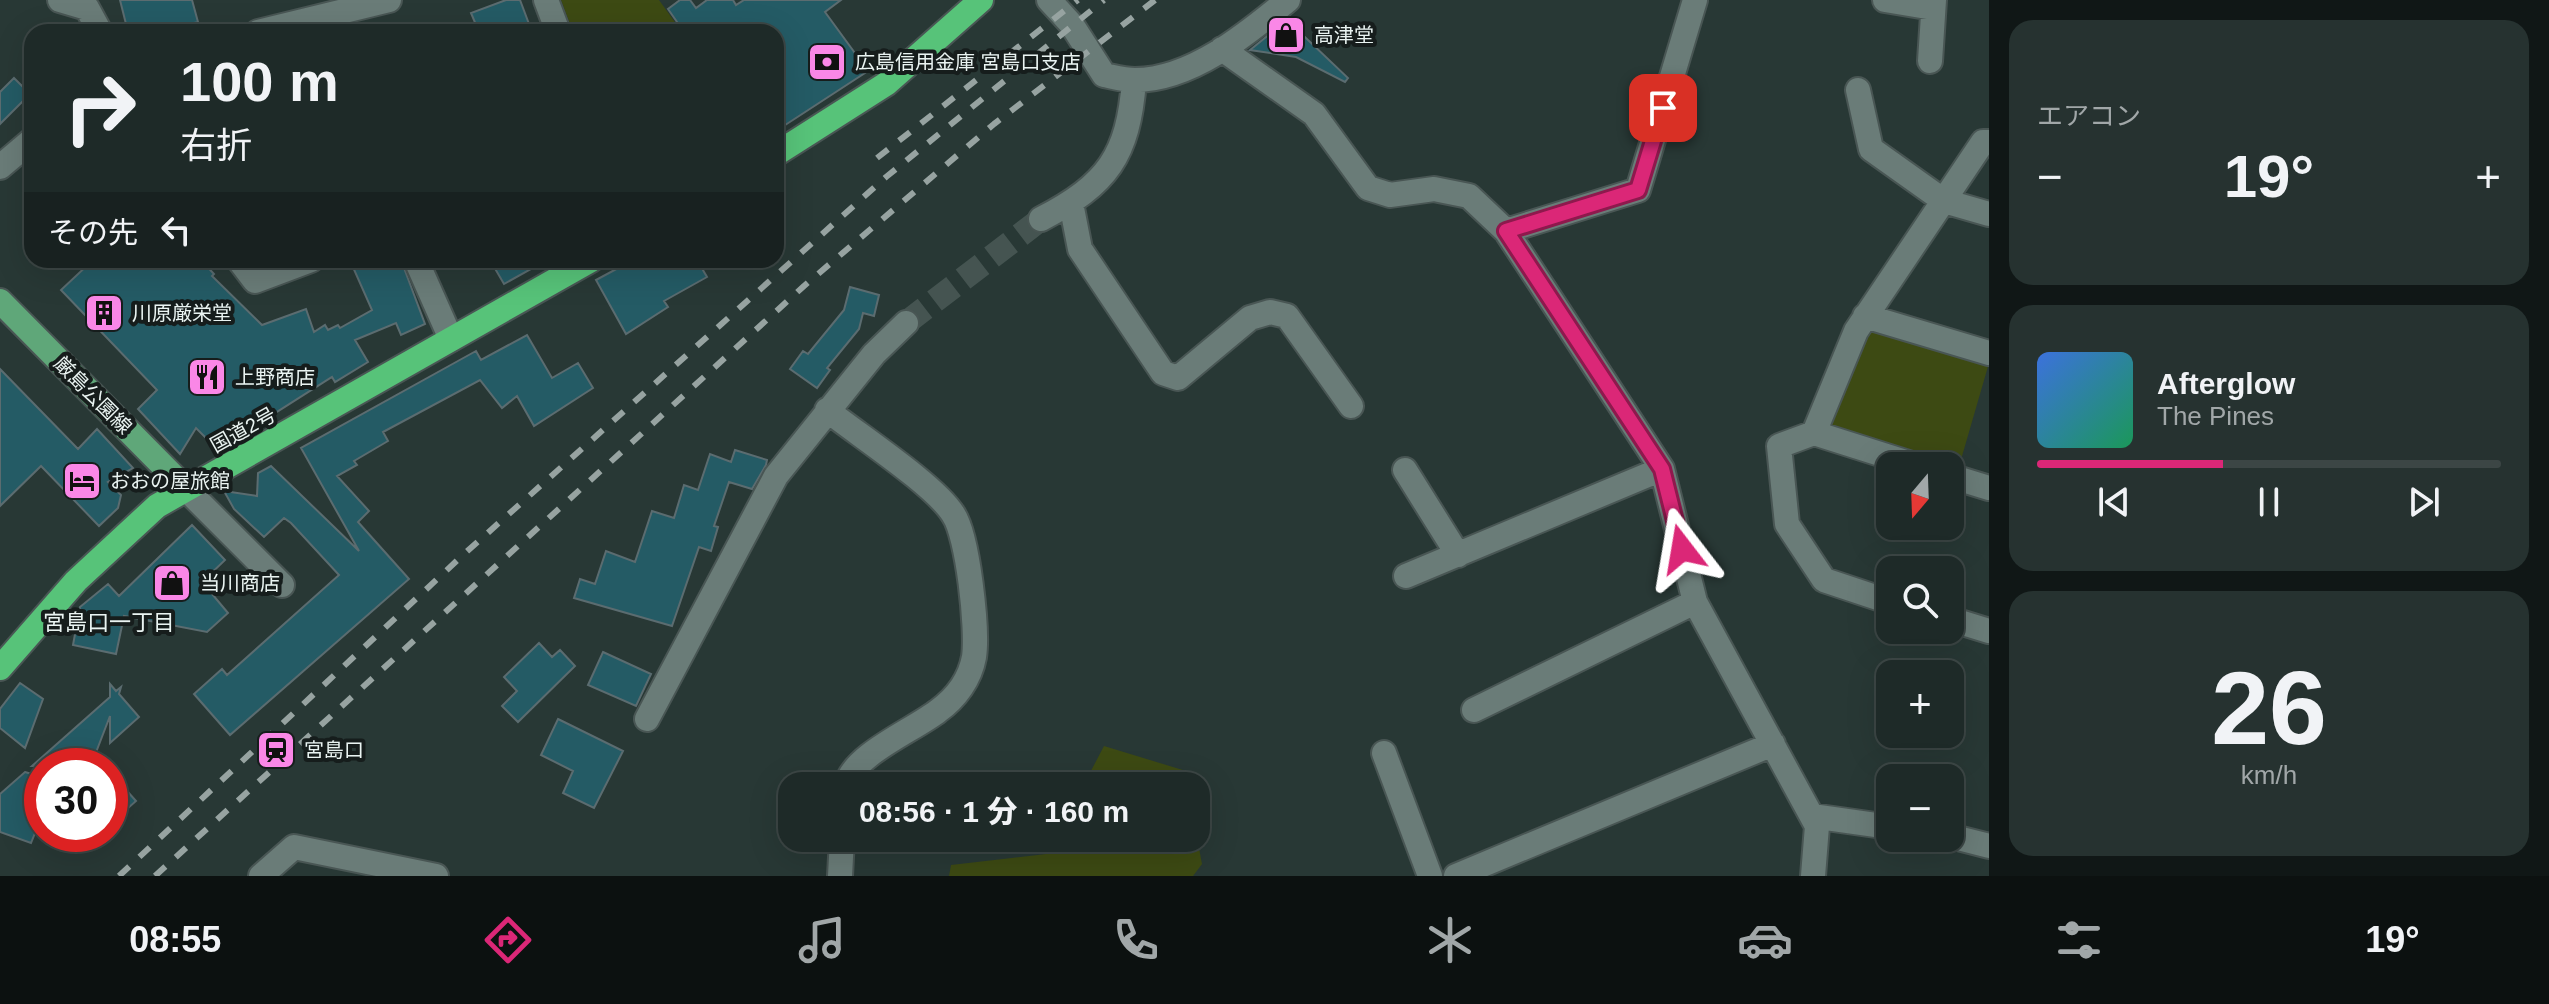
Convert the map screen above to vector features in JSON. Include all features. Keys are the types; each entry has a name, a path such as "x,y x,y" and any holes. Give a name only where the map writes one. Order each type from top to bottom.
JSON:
{"highway":[{"path":"784,149 886,84 981,0"},
{"name":"国道2号","path":"0,668 93,564 157,506 577,268"}],"main road":[{"name":"厳島公園線","path":"0,301 186,489"}],"street":[{"path":"286,24 389,0"},
{"path":"546,0 555,24"},
{"path":"1049,0 1072,25 1104,75 1134,81 1178,71 1222,49 1288,0"},
{"path":"1506,231 1638,190 1695,0"},
{"path":"1885,0 1933,4 1930,61"},
{"path":"70,1 87,8 96,24"},
{"path":"1222,49 1314,114 1368,188 1390,195 1434,189 1469,196 1506,231 1662,469 1695,602 1817,826 1813,876"},
{"path":"1041,219 1071,203 1101,180 1121,151 1131,118 1134,81"},
{"path":"1858,90 1871,149 1944,201 1989,214"},
{"path":"1814,433 1865,316 1983,142 1989,142"},
{"path":"0,167 24,147"},
{"path":"1071,203 1080,249 1163,373 1178,378 1250,318 1270,312 1287,316 1351,406"},
{"path":"245,268 255,281 290,268"},
{"path":"420,268 451,339"},
{"path":"1865,316 1989,353"},
{"path":"647,719 764,496 795,448 874,354 906,323"},
{"path":"827,410 952,512 965,543 974,634 971,667 955,697 852,772"},
{"path":"1876,453 1814,433 1779,446 1787,524 1824,580 1876,597"},
{"path":"1406,576 1662,469"},
{"path":"1405,470 1458,555"},
{"path":"1964,480 1989,488"},
{"path":"186,489 282,585"},
{"path":"1474,710 1695,602"},
{"path":"1964,623 1989,631"},
{"path":"1456,876 1773,744"},
{"path":"1384,753 1430,876"},
{"path":"1812,816 1876,825"},
{"path":"1964,840 1989,846"},
{"path":"261,876 294,847 436,876"},
{"path":"840,876 841,852"}],"green space":[{"path":"561,0 659,0 676,24 570,24"},
{"path":"1869,325 1989,363 1963,452 1900,452 1826,429"},
{"path":"1104,746 1186,772 1090,772"},
{"path":"1200,852 1202,864 1193,876 949,876 951,865 1055,853"}],"building":[{"path":"120,0 192,0 198,22 190,24 126,24"},
{"path":"506,0 520,0 529,24 476,24 471,13"},
{"path":"680,0 690,0 696,8 707,0 733,0 736,5 744,0 841,0 825,12 868,71 784,126 784,24 678,24 668,9"},
{"name":"高津堂","path":"1287,20 1348,78 1345,82 1296,57 1250,50"},
{"path":"14,78 24,88 24,100 0,124 0,92"},
{"path":"84,268 208,268 214,274 212,276 262,325 306,309 314,332 325,325 328,330 338,325 340,328 372,310 353,268 404,268 425,324 401,335 396,323 355,340 368,362 335,382 332,377 250,429 247,426 227,443 209,441 196,428 180,454 138,409 157,390 61,290"},
{"path":"495,268 533,268 504,284"},
{"path":"618,268 702,268 707,277 664,301 668,307 626,334 596,280"},
{"path":"850,287 879,295 874,316 863,313 859,329 827,368 830,370 817,388 790,369 803,351 808,354 844,310"},
{"path":"527,335 552,378 578,363 593,388 534,426 517,396 502,408 480,380 383,432 388,441 354,461 357,465 337,476 369,511 358,522 409,579 230,735 194,694 222,669 227,675 339,575 291,523 284,518 264,537 234,509 224,491 257,496 258,473 271,466 359,551 301,448 476,351 481,360"},
{"path":"0,369 78,449 97,429 133,468 108,482 121,495 118,508 99,526 41,466 0,506"},
{"path":"735,450 767,460 766,465 752,489 729,482 714,526 718,527 711,551 699,547 672,626 574,598 580,579 595,584 606,551 635,562 652,511 674,518 684,485 698,490 710,454 731,462"},
{"path":"192,525 225,560 202,582 228,613 207,632 124,616 116,654 73,645 80,607 108,584 119,596"},
{"path":"539,643 552,657 560,650 575,666 518,722 502,706 517,691 504,677"},
{"path":"603,652 651,674 636,706 588,685"},
{"path":"20,683 43,699 25,748 0,728 0,709"},
{"path":"110,684 116,691 121,687 119,694 139,717 110,743 110,716 98,748 52,748 110,697"},
{"path":"558,719 623,751 594,808 563,793 573,771 541,755"},
{"path":"24,773 24,841 0,832 0,794"},
{"path":"128,792 136,801 128,808"}],"tunnel":[{"path":"906,323 1041,219"}],"railway":[{"path":"877,158 1078,0"},
{"path":"119,876 463,555 886,177 1104,0"},
{"path":"155,876 804,286 994,124 1155,0"}],"place":[{"name":"高津堂","path":"1286,35"},
{"name":"広島信用金庫 宮島口支店","path":"827,62"},
{"name":"川原厳栄堂","path":"104,313"},
{"name":"上野商店","path":"207,377"},
{"name":"おおの屋旅館","path":"82,481"},
{"name":"当川商店","path":"172,583"},
{"name":"宮島口","path":"276,750"}],"district":[{"name":"宮島口一丁目","path":"109,622"}],"route":[{"path":"1663,108 1638,190 1506,231 1662,469 1682,549"}]}
